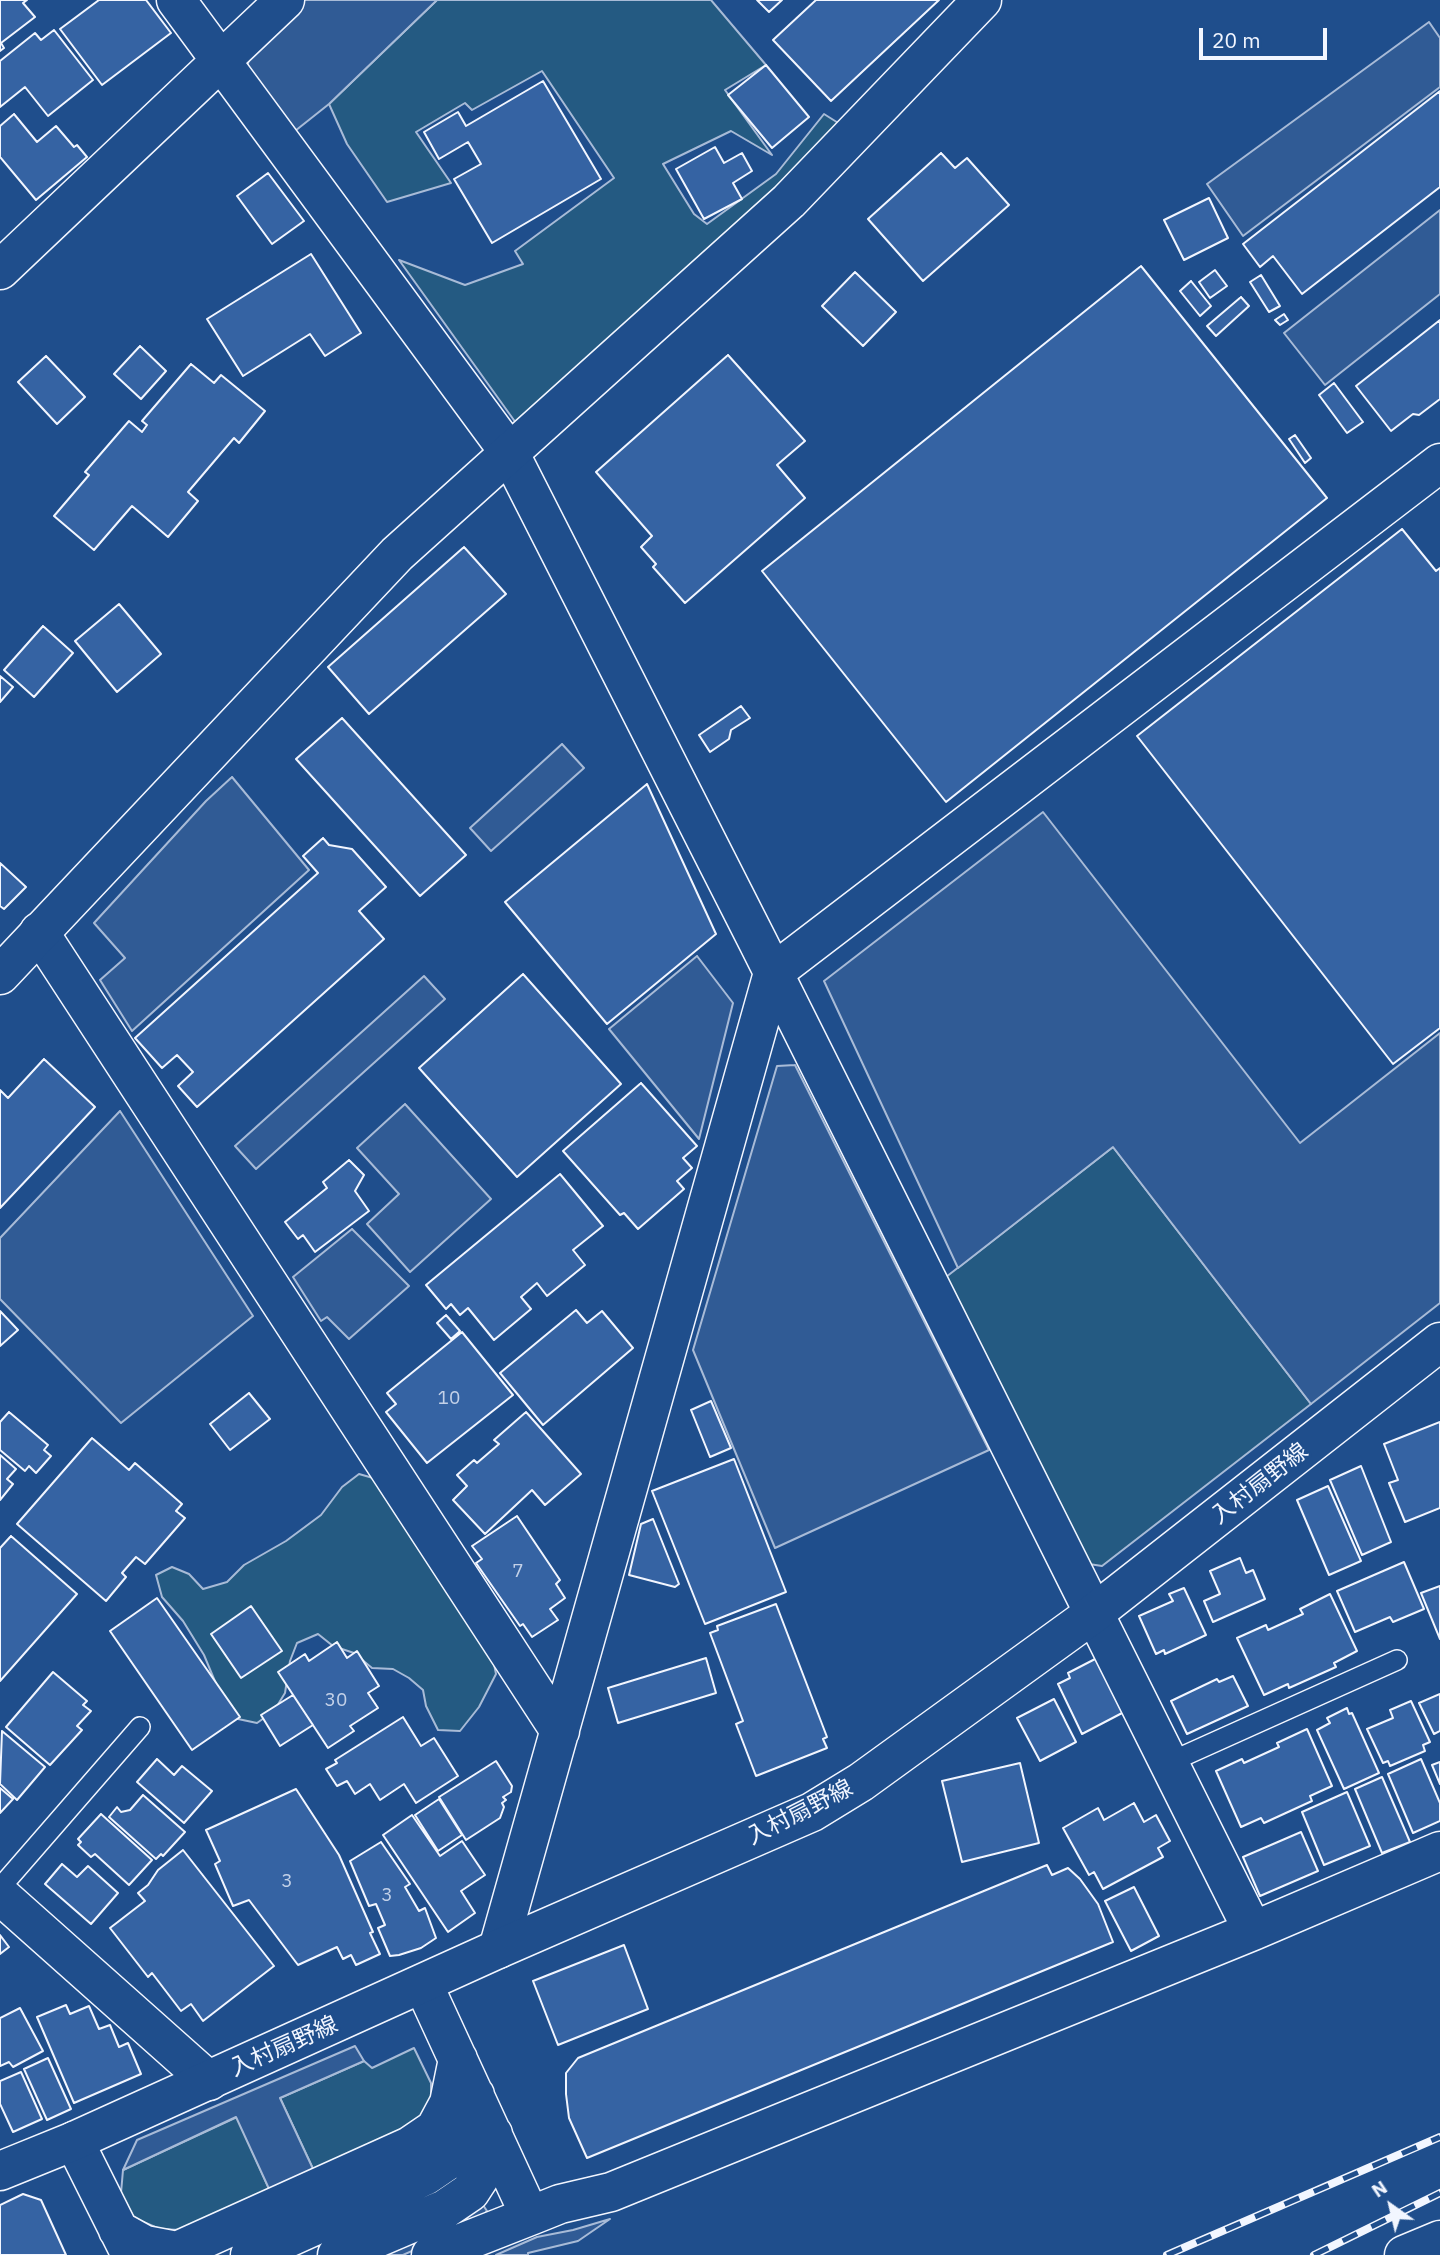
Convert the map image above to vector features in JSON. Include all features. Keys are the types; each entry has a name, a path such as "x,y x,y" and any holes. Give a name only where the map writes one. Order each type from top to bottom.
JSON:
{"street":[{"path":"176,0 509,452 774,973 1252,1931"},
{"path":"0,270 285,0"},
{"path":"0,975 397,554 789,201 982,0"},
{"path":"498,1948 774,973 1440,463"},
{"path":"39,932 560,1731"},
{"name":"入村扇野線","path":"0,2171 209,2081 498,1948 812,1812 861,1782 1093,1614 1440,1342"},
{"path":"431,2255 559,2204 611,2192 1252,1931 1440,1851"},
{"path":"0,1895 209,2081"},
{"path":"423,1984 530,2216"},
{"path":"74,2141 124,2242 177,2251 410,2146 435,2129 449,2103 458,2059"},
{"path":"250,2255 425,2176 450,2159 465,2135 475,2095"},
{"path":"337,2255 445,2209 470,2192 487,2166 493,2134"},
{"path":"1404,2255 1440,2240"}],"lane":[{"path":"1168,1763 1397,1660"},
{"path":"0,1888 139,1727"}],"shaded area":[{"path":"303,0 437,0 329,104 295,131 246,72 251,51"},
{"path":"437,0 711,0 766,65 725,90 772,155 731,131 663,164 694,214 707,224 776,174 824,114 843,126 516,423 399,260 465,285 523,264 515,251 614,178 542,71 472,110 465,103 416,132 451,183 387,202 347,144 329,104"},
{"path":"1429,22 1440,38 1440,87 1243,236 1207,184"},
{"path":"1440,210 1440,294 1325,385 1284,333"},
{"path":"562,744 584,768 491,851 470,828"},
{"path":"232,777 309,870 132,1031 100,980 125,958 94,923 206,801"},
{"path":"1043,812 1300,1143 1440,1033 1440,1303 1311,1404 1113,1147 958,1268 824,981"},
{"path":"697,956 733,1003 699,1139 609,1029"},
{"path":"424,976 445,999 256,1169 235,1146"},
{"path":"795,1065 989,1450 775,1548 693,1350 777,1066"},
{"path":"405,1104 491,1199 410,1272 367,1224 399,1194 357,1148"},
{"path":"120,1111 253,1316 121,1423 0,1299 0,1238"},
{"path":"1113,1147 1311,1404 1102,1566 1089,1564 946,1277"},
{"path":"352,1229 409,1286 349,1339 327,1317 321,1321 293,1277"},
{"path":"359,1474 387,1482 492,1654 496,1674 479,1707 460,1731 438,1730 426,1706 423,1690 409,1678 393,1669 372,1668 354,1653 333,1646 318,1634 297,1643 290,1661 285,1693 274,1711 257,1723 238,1719 224,1703 204,1655 183,1621 162,1597 156,1575 172,1567 189,1574 203,1589 227,1582 244,1565 286,1541 321,1515 342,1487"},
{"path":"355,2046 364,2061 280,2098 314,2171 270,2191 236,2117 123,2170 137,2140"},
{"path":"414,2048 431,2083 431,2102 418,2121 314,2171 280,2098 364,2061 372,2068"},
{"path":"237,2117 270,2191 180,2230 160,2229 134,2218 121,2193 123,2170"},
{"path":"479,2199 487,2211 479,2220 466,2227 403,2255 364,2255"},
{"path":"610,2219 578,2241 528,2255 496,2255 537,2237"}],"building":[{"path":"0,0 27,0 23,3 35,17 1,43 4,48 0,51"},
{"path":"99,0 146,0 171,33 102,85 60,29"},
{"path":"757,0 782,0 769,12"},
{"path":"816,0 939,0 831,101 773,40"},
{"path":"54,30 93,80 48,116 25,87 0,107 0,61 35,33 41,40"},
{"path":"766,65 809,117 772,148 728,95"},
{"path":"543,81 601,179 492,243 454,179 481,164 468,142 439,159 424,132 458,112 466,126"},
{"path":"1440,91 1440,187 1302,294 1273,256 1260,267 1243,244"},
{"path":"14,114 37,142 56,126 74,147 77,145 87,157 36,200 0,157 0,126"},
{"path":"715,147 724,163 742,153 752,171 733,183 742,199 704,219 676,169"},
{"path":"941,153 955,168 967,158 1009,205 923,281 868,219"},
{"path":"268,173 304,221 272,244 237,196"},
{"path":"1209,198 1228,238 1184,260 1164,220"},
{"path":"311,254 361,333 325,356 310,334 243,376 207,319"},
{"path":"1141,266 1327,498 946,802 762,571"},
{"path":"1215,270 1227,286 1210,298 1199,282"},
{"path":"855,272 896,312 863,346 822,306"},
{"path":"1261,275 1280,306 1269,312 1250,282"},
{"path":"1191,281 1211,306 1200,316 1180,291"},
{"path":"1241,297 1249,306 1216,336 1207,326"},
{"path":"1284,314 1288,320 1280,325 1275,320"},
{"path":"1440,320 1440,399 1419,415 1413,414 1391,431 1356,386"},
{"path":"140,346 166,371 141,399 114,374"},
{"path":"728,355 805,441 777,465 805,498 685,603 653,567 656,564 641,547 652,536 596,472"},
{"path":"46,356 85,397 57,424 18,382"},
{"path":"191,364 214,383 221,375 265,411 239,443 234,438 188,492 198,501 168,537 132,506 94,550 54,516 89,475 85,472 129,421 142,432 147,425 142,421"},
{"path":"1334,383 1363,422 1347,433 1319,395"},
{"path":"1295,435 1311,458 1305,463 1289,439"},
{"path":"1402,529 1436,571 1440,568 1440,1028 1393,1064 1137,736"},
{"path":"464,547 506,594 369,714 328,667"},
{"path":"119,604 161,654 117,692 75,641"},
{"path":"43,626 73,653 34,697 4,670"},
{"path":"0,676 13,687 0,702"},
{"path":"741,706 750,718 731,730 729,739 710,752 699,735"},
{"path":"342,718 466,855 420,896 296,759"},
{"path":"647,784 716,934 607,1024 505,902"},
{"path":"323,838 329,845 352,849 386,887 359,911 384,939 197,1107 178,1086 193,1072 177,1055 162,1068 135,1038 318,873 303,856"},
{"path":"0,863 26,887 4,909 0,906"},
{"path":"523,974 621,1084 517,1177 419,1068"},
{"path":"44,1059 95,1107 0,1208 0,1090 8,1098"},
{"path":"641,1083 697,1146 683,1158 692,1168 677,1181 684,1189 638,1229 624,1213 620,1215 563,1151"},
{"path":"349,1160 364,1175 355,1191 369,1211 315,1252 303,1235 298,1239 285,1222 327,1188 323,1182"},
{"path":"560,1174 603,1226 573,1250 585,1265 547,1296 537,1283 521,1297 531,1309 494,1340 468,1308 460,1315 451,1304 446,1309 426,1285"},
{"path":"576,1310 587,1323 602,1311 633,1348 543,1425 500,1373"},
{"path":"0,1311 18,1330 0,1346"},
{"path":"446,1315 460,1331 451,1339 437,1323"},
{"path":"462,1332 513,1395 427,1463 386,1412 396,1404 387,1393"},
{"path":"249,1393 270,1419 230,1450 210,1424"},
{"path":"711,1401 731,1448 710,1457 691,1410"},
{"path":"9,1412 48,1445 44,1450 51,1456 36,1473 29,1466 25,1471 0,1450 0,1422"},
{"path":"526,1412 581,1474 545,1505 532,1490 485,1534 453,1500 467,1486 457,1475 474,1460 477,1463 499,1444 494,1440"},
{"path":"1440,1422 1440,1508 1405,1522 1389,1483 1398,1480 1384,1444"},
{"path":"92,1438 129,1470 135,1463 182,1504 176,1511 185,1518 145,1564 136,1557 122,1573 126,1577 106,1601 17,1524"},
{"path":"0,1455 16,1469 7,1479 13,1484 0,1500"},
{"path":"734,1459 786,1592 705,1624 652,1491"},
{"path":"1361,1466 1391,1542 1362,1555 1330,1480"},
{"path":"1328,1486 1361,1561 1329,1575 1297,1500"},
{"path":"517,1516 560,1580 556,1584 565,1598 550,1609 558,1620 532,1637 523,1624 520,1626 476,1563 482,1559 472,1546"},
{"path":"653,1519 679,1584 675,1587 629,1575 641,1524"},
{"path":"11,1536 77,1594 0,1681 0,1548"},
{"path":"1240,1558 1246,1573 1253,1570 1265,1599 1213,1622 1204,1601 1220,1594 1210,1571"},
{"path":"1404,1562 1424,1609 1393,1622 1390,1617 1355,1632 1337,1591"},
{"path":"1440,1586 1440,1639 1421,1593"},
{"path":"1184,1588 1206,1635 1165,1654 1164,1650 1156,1654 1139,1616 1173,1601 1169,1594"},
{"path":"1330,1594 1357,1651 1334,1663 1336,1667 1289,1688 1288,1684 1264,1695 1237,1638 1266,1625 1268,1630 1303,1614 1300,1609"},
{"path":"157,1598 240,1717 192,1750 110,1631"},
{"path":"776,1604 827,1737 823,1739 827,1748 756,1776 736,1724 743,1721 710,1633 718,1630 717,1626"},
{"path":"251,1606 282,1651 241,1678 211,1634"},
{"path":"337,1642 347,1658 357,1651 379,1686 368,1693 378,1708 350,1726 354,1731 328,1748 278,1672 305,1654 309,1661"},
{"path":"706,1658 716,1693 618,1723 608,1688"},
{"path":"1097,1658 1124,1712 1082,1734 1058,1684 1070,1678 1068,1673"},
{"path":"53,1672 87,1701 83,1705 91,1711 77,1726 82,1730 50,1765 6,1727"},
{"path":"1233,1676 1248,1706 1187,1734 1171,1701 1217,1679 1219,1682"},
{"path":"1440,1694 1440,1731 1434,1734 1419,1703"},
{"path":"293,1695 313,1725 280,1746 261,1715"},
{"path":"1054,1699 1076,1742 1040,1761 1017,1718"},
{"path":"1411,1701 1430,1742 1423,1745 1425,1751 1390,1766 1388,1761 1383,1763 1367,1729 1393,1718 1390,1710"},
{"path":"1347,1708 1349,1714 1352,1713 1379,1773 1344,1789 1317,1730 1330,1723 1327,1718"},
{"path":"403,1717 421,1746 434,1738 458,1776 416,1803 404,1784 380,1800 370,1784 355,1794 347,1781 337,1786 326,1769 337,1763 335,1760"},
{"path":"1307,1729 1332,1786 1310,1796 1312,1801 1264,1823 1261,1818 1241,1827 1216,1771 1242,1759 1244,1763 1279,1747 1277,1743"},
{"path":"2,1731 45,1767 17,1800 0,1784"},
{"path":"157,1759 174,1775 182,1766 212,1791 184,1823 137,1782"},
{"path":"1421,1759 1440,1803 1440,1821 1413,1833 1388,1774"},
{"path":"496,1761 512,1786 511,1792 503,1797 506,1800 502,1803 504,1807 500,1818 466,1840 439,1797"},
{"path":"1440,1762 1440,1784 1432,1765"},
{"path":"1020,1763 1039,1843 962,1862 942,1781"},
{"path":"1382,1777 1410,1842 1382,1853 1355,1789"},
{"path":"0,1788 13,1799 0,1813"},
{"path":"296,1789 339,1855 373,1932 370,1933 380,1954 356,1965 351,1955 343,1959 337,1947 298,1965 249,1900 233,1906 215,1864 220,1861 206,1830"},
{"path":"1347,1792 1370,1846 1324,1865 1302,1812"},
{"path":"143,1795 185,1832 163,1856 161,1854 156,1859 109,1817 117,1807 121,1812 130,1810"},
{"path":"439,1799 462,1835 438,1851 415,1815"},
{"path":"1134,1803 1144,1822 1156,1815 1170,1841 1158,1848 1163,1857 1103,1889 1094,1872 1089,1875 1063,1828 1098,1808 1104,1820"},
{"path":"101,1814 152,1860 129,1885 95,1854 91,1857 78,1845 81,1842 78,1839"},
{"path":"412,1815 440,1856 462,1841 485,1875 461,1891 475,1913 448,1932 383,1835"},
{"path":"1301,1832 1318,1871 1260,1896 1243,1857"},
{"path":"381,1842 410,1884 405,1887 419,1911 425,1908 436,1938 421,1948 399,1955 390,1956 378,1928 385,1925 376,1904 369,1906 350,1861"},
{"path":"183,1850 274,1966 203,2021 191,2004 181,2011 152,1973 148,1977 110,1928 145,1901 138,1893 148,1885 158,1870"},
{"path":"62,1864 77,1877 88,1866 118,1893 91,1924 45,1884"},
{"path":"1047,1865 1052,1875 1068,1868 1080,1879 1098,1904 1113,1942 587,2158 569,2118 566,2094 566,2073 578,2058"},
{"path":"1134,1887 1159,1936 1131,1951 1105,1901"},
{"path":"0,1935 9,1947 0,1954"},
{"path":"624,1945 648,2009 558,2045 533,1981"},
{"path":"66,2005 70,2014 89,2006 99,2029 110,2025 119,2047 128,2043 141,2074 74,2103 37,2017"},
{"path":"20,2008 43,2051 13,2067 9,2062 0,2066 0,2018"},
{"path":"48,2058 71,2109 47,2120 24,2069"},
{"path":"21,2072 42,2119 13,2132 0,2104 0,2081"},
{"path":"23,2194 41,2200 66,2255 0,2255 0,2205"}],"railway":[{"path":"1167,2255 1440,2137"},
{"path":"1314,2255 1440,2193"}]}
